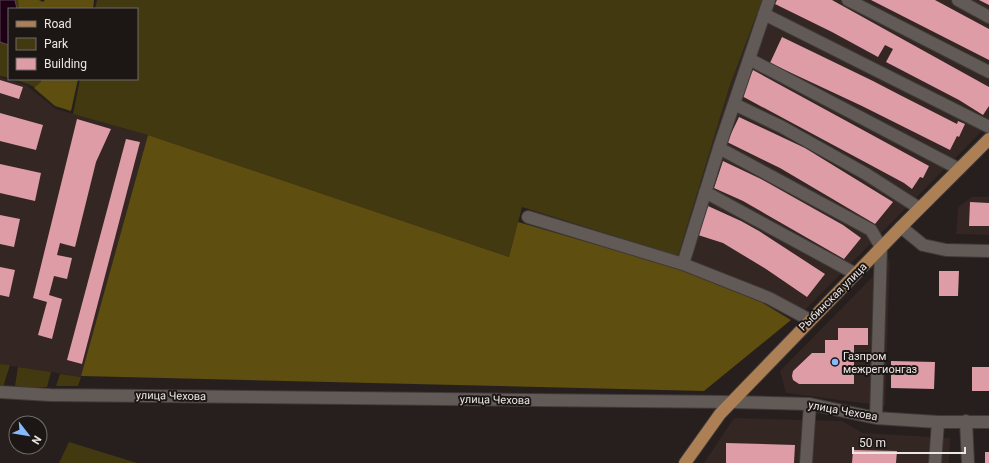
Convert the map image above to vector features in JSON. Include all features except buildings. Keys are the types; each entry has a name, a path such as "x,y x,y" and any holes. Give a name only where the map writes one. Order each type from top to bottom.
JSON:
{"main road":[{"name":"Рыбинская улица","path":"685,463 707,430 731,402 989,139"}],"street":[{"path":"683,264 719,148 769,0"},
{"path":"848,0 989,72"},
{"path":"958,0 989,17"},
{"path":"764,14 989,127"},
{"path":"749,59 959,169"},
{"path":"734,104 789,130 866,174 920,208"},
{"path":"719,148 871,230 881,248 876,418"},
{"path":"705,192 856,274"},
{"path":"528,217 683,264 730,281 769,298 810,320"},
{"path":"901,227 923,245 946,250 989,251"},
{"name":"улица Чехова","path":"0,392 50,395 810,404 876,418 938,422 989,422"},
{"path":"806,463 810,404"},
{"path":"966,421 968,463"},
{"path":"935,463 938,422"}],"shaded area":[{"path":"0,0 15,0 17,8 8,8 8,45 0,42"},
{"path":"18,0 39,0 43,2 45,0 94,0 93,8 19,8"},
{"path":"762,0 989,0 989,124 803,312 678,256 729,88"},
{"path":"0,77 26,85 56,109 148,135 81,377 0,364"},
{"path":"41,80 78,80 71,111 55,106 34,88 41,82"},
{"path":"148,135 509,257 518,222 673,267 761,302 791,320 704,391 81,376"},
{"path":"972,197 989,197 989,235 956,234 958,207"},
{"path":"890,259 885,406 786,393 780,371"},
{"path":"734,418 842,421 863,433 950,438 949,463 704,463"}],"green space":[{"path":"0,0 24,0 24,8 8,8 8,78 0,76"},
{"path":"97,0 762,0 729,88 678,256 522,207 509,257 148,135 73,114 80,80 138,80 138,8 95,8"},
{"path":"15,80 43,80 42,91"},
{"path":"0,364 10,365 3,387 0,387"},
{"path":"18,367 51,372 47,387 16,387"},
{"path":"60,374 81,377 78,386 56,386"},
{"path":"69,442 137,463 59,463"}],"place":[{"name":"Газпром межрегионгаз","path":"835,362"}]}
